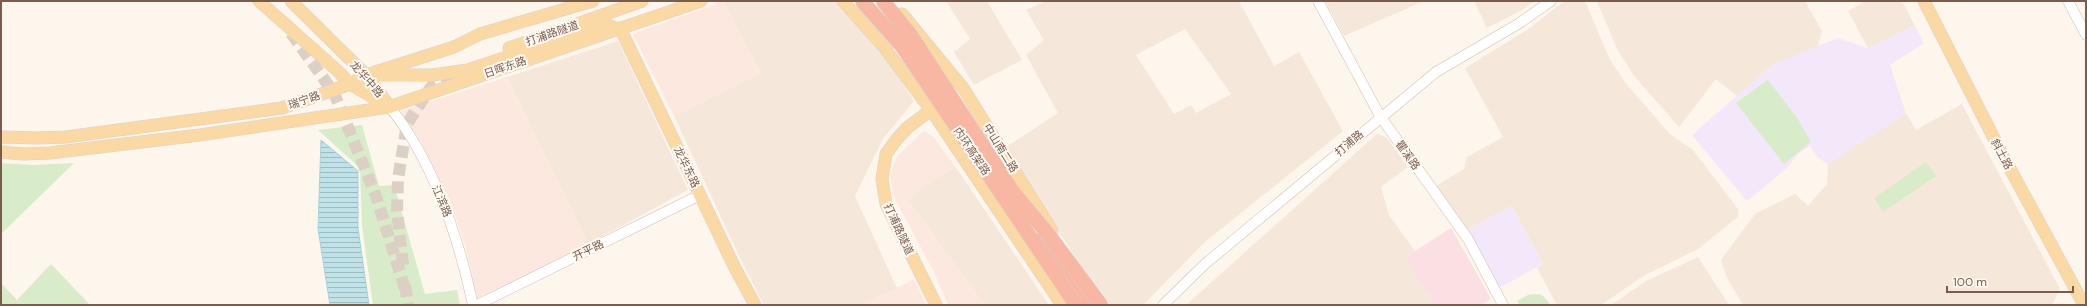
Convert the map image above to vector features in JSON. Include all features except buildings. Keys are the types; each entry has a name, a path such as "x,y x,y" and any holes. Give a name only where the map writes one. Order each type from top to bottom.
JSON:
{"highway":[{"name":"内环高架路","path":"862,1 902,46 1076,305"},
{"name":"内环高架路","path":"883,1 912,37 1088,305"},
{"path":"1013,192 1048,234 1101,305"}],"main road":[{"name":"龙华中路","path":"258,1 339,72 350,84 389,107"},
{"name":"龙华中路","path":"291,1 366,76 389,107"},
{"name":"瑞宁路","path":"1,137 66,137 282,108 350,84 366,76 454,47 480,34 593,1"},
{"name":"打浦路隧道","path":"462,66 642,1"},
{"name":"日晖东路","path":"389,107 701,1"},
{"path":"843,1 884,47 930,110 1059,305"},
{"name":"中山南二路","path":"891,1 963,88 1097,305"},
{"name":"斜土路","path":"1924,1 2001,152 2084,305"},
{"name":"日晖东路","path":"366,76 432,75 468,70 605,24 620,28"},
{"name":"龙华东路","path":"620,28 700,195 755,305"},
{"name":"日晖东路","path":"401,75 421,70 454,47"},
{"name":"打浦路隧道","path":"936,305 886,204 882,179 886,154 896,140 907,128 930,110 963,88"},
{"name":"瑞宁路","path":"1,152 22,154 50,153 200,135 389,107"},
{"path":"1051,291 1062,305"}],"street":[{"name":"瞿溪路","path":"1318,1 1380,116 1468,240 1503,305"},
{"name":"打浦路","path":"1163,305 1205,264 1380,116 1436,72 1518,24 1551,1"},
{"path":"2068,1 2086,35"},
{"name":"江滨路","path":"389,107 396,113 419,151 441,196 459,247 473,305"},
{"name":"开平路","path":"477,305 700,195"}],"shaded area":[{"path":"723,1 837,1 883,53 914,101 883,139 855,196 897,288 861,305 764,305 743,264 674,116 761,73"},
{"path":"723,1 761,73 674,116 633,34"},
{"path":"946,1 987,1 1022,60 974,85 954,52 970,39"},
{"path":"1046,1 1239,1 1274,66 1299,52 1343,131 1205,242 1143,305 1111,305 1076,259 1006,147 1058,113 1026,55 1044,40 1026,10","holes":["1185,29 1231,94 1196,113 1191,105 1174,114 1136,55"]},
{"path":"1325,1 1424,1 1344,36"},
{"path":"1474,1 1534,1 1524,9 1487,28"},
{"path":"1564,1 1585,1 1610,60 1628,86 1670,134 1693,150 1738,209 1738,217 1698,249 1645,275 1601,305 1557,305 1537,268 1543,264 1512,206 1468,229 1436,186 1464,169 1467,157 1503,137 1465,68 1527,30"},
{"path":"1597,1 1805,1 1822,31 1817,48 1773,64 1737,96 1716,79 1679,127 1634,76 1617,49"},
{"path":"1866,1 1902,1 1915,26 1868,48 1848,11"},
{"path":"1915,26 1924,43 1890,65 1906,113 1828,164 1818,158 1810,146 1799,153 1786,169 1747,201 1692,135 1773,64 1838,38 1868,48"},
{"path":"618,41 688,190 588,244 507,77"},
{"path":"507,77 588,244 477,298 466,248 450,201 421,142 401,111"},
{"path":"1962,104 2060,289 2052,305 1743,305 1726,276 1721,260 1755,214 1795,194 1808,206 1827,184 1828,164 1906,113 1916,130"},
{"path":"925,131 934,138 955,166 921,188 908,200 985,305 948,305 935,274 893,195 890,176 897,156"},
{"path":"1377,134 1386,137 1408,167 1381,187 1389,215 1415,251 1404,258 1435,305 1186,305"},
{"path":"955,166 1049,305 985,305 908,200 921,188"},
{"path":"1512,206 1543,264 1499,288 1468,229"},
{"path":"1451,228 1491,299 1481,305 1435,305 1404,258"},
{"path":"1698,257 1729,305 1611,305 1646,281"},
{"path":"914,279 926,305 861,305 897,288"}],"green space":[{"path":"1768,80 1798,119 1811,142 1784,164 1736,103"},
{"path":"362,125 379,186 394,185 425,294 457,290 460,305 373,305 362,226 360,168 318,130"},
{"path":"1926,162 1936,176 1883,212 1874,198"},
{"path":"1,163 34,165 74,163 1,234"},
{"path":"51,264 90,305 1,305 1,283 17,300"},
{"path":"1528,295 1542,295 1551,305 1520,305 1517,301"}],"water":[{"path":"321,140 358,171 358,228 369,305 330,305 318,229"}],"tunnel":[{"path":"291,33 334,93 376,196 406,292"},
{"path":"403,265 397,210 398,179 407,124 431,87 456,70"},
{"path":"405,285 408,305"}]}
